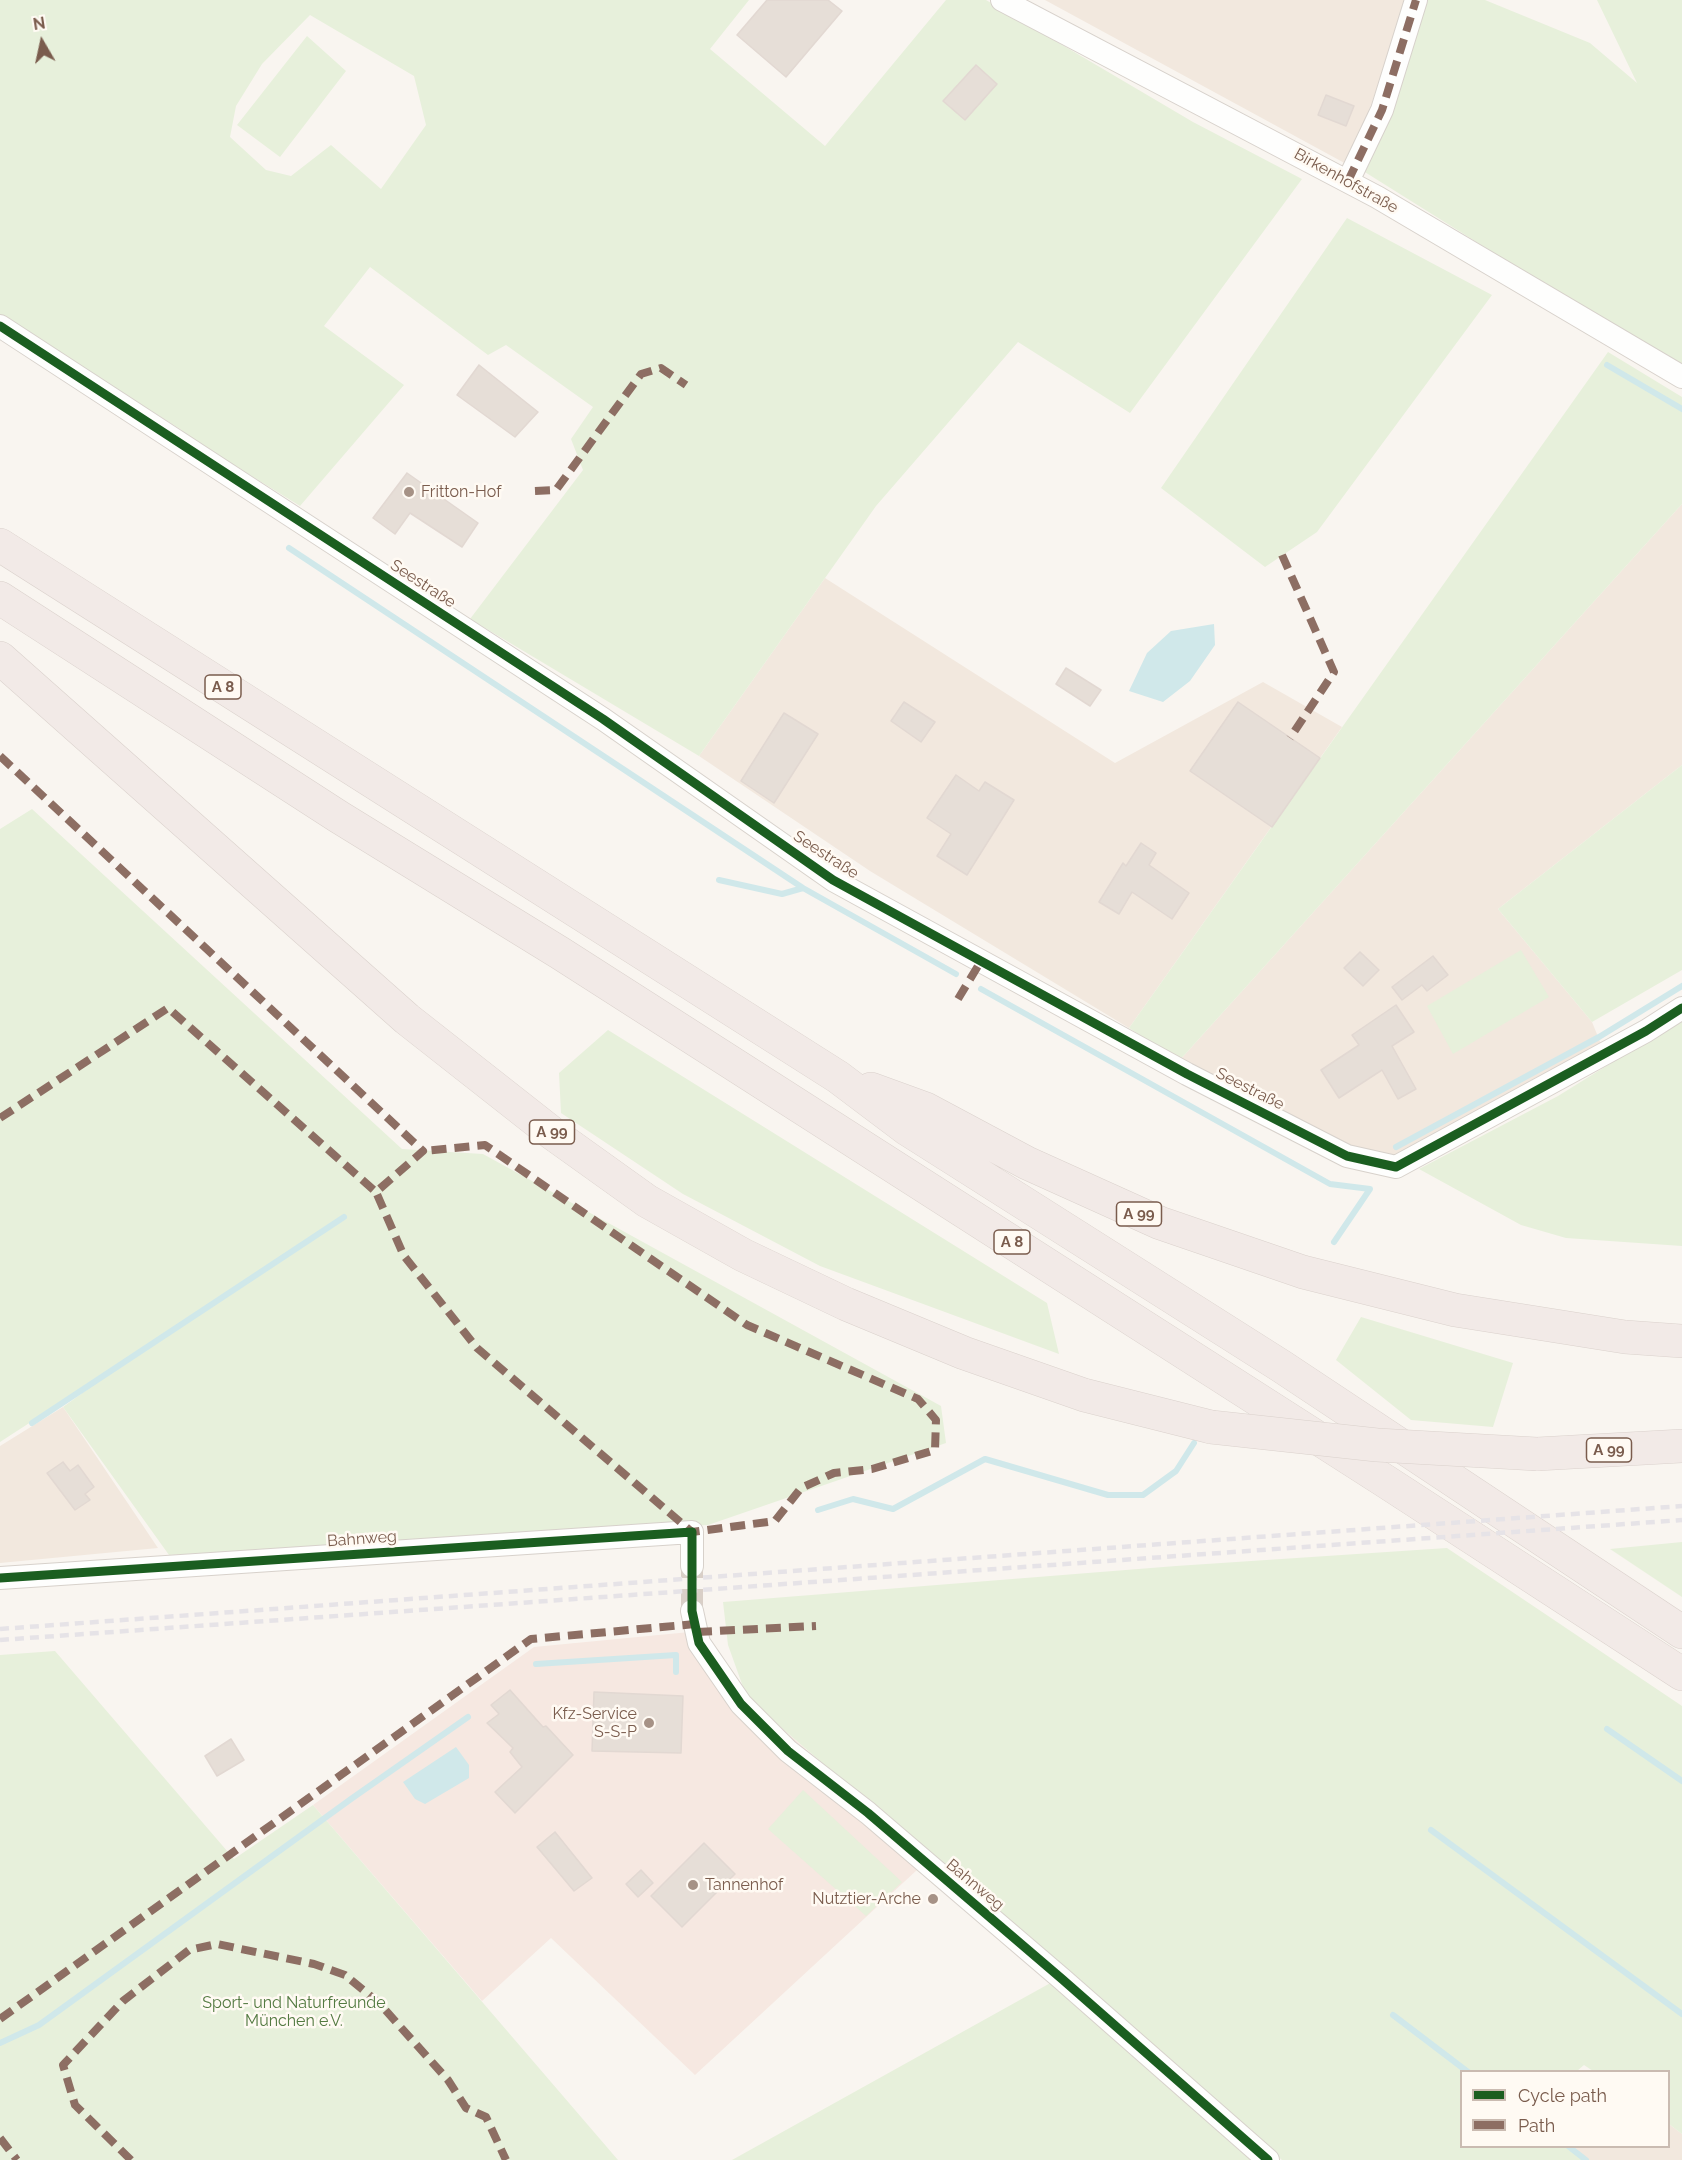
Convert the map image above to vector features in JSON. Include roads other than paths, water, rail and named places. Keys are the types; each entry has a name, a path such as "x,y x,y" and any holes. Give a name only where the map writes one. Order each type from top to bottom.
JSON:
{"highway":[{"name":"A 8","path":"0,545 838,1077 907,1129 1281,1366 1682,1632"},
{"name":"A 8","path":"0,598 339,817 591,972 1682,1674"},
{"name":"A 99","path":"0,658 407,1019 552,1133 647,1201 743,1255 846,1304 964,1353 1084,1395 1211,1427 1377,1445 1537,1454 1682,1446"},
{"name":"A 99","path":"838,1077 926,1109 1027,1163 1160,1223 1303,1272 1455,1310 1625,1337 1682,1341"}],"street":[{"name":"Birkenhofstraße","path":"1002,0 1348,181 1682,377"},
{"path":"1348,181 1382,110 1416,0"},
{"name":"Seestraße","path":"0,326 603,719 833,880 1187,1074 1347,1156 1396,1167 1646,1031 1682,1008"},
{"name":"Bahnweg","path":"0,1578 692,1532 692,1566"},
{"name":"Bahnweg","path":"692,1611 699,1643 741,1704 789,1751 868,1813 1268,2160"}],"water":[{"path":"1214,624 1215,645 1190,681 1163,702 1129,691 1147,653 1171,631"},
{"path":"456,1747 469,1765 469,1778 425,1804 415,1799 403,1782"}],"waterway":[{"path":"1607,365 1682,409"},
{"path":"289,548 803,888"},
{"path":"719,880 782,894 803,888 956,974"},
{"path":"1396,1147 1599,1037 1682,986"},
{"path":"981,989 1330,1184 1370,1189 1334,1242"},
{"path":"32,1423 344,1217"},
{"path":"818,1510 853,1499 893,1509 985,1459 1108,1495 1143,1495 1176,1471 1194,1443"},
{"path":"536,1664 676,1655 676,1672"},
{"path":"0,2043 39,2025 468,1717"},
{"path":"1607,1729 1682,1781"},
{"path":"1431,1830 1682,2014"},
{"path":"1393,2015 1465,2070"},
{"path":"1571,2148 1586,2160"}],"tunnel":[{"path":"692,1566 692,1611"}],"railway":[{"path":"0,1629 1682,1506"},
{"path":"0,1640 1682,1520"}],"place":[{"name":"Fritton-Hof","path":"409,492"},
{"name":"Kfz-Service S-S-P","path":"649,1723"},
{"name":"Tannenhof","path":"693,1885"},
{"name":"Nutztier-Arche","path":"933,1899"}],"park label":[{"name":"Sport- und Naturfreunde München e.V.","path":"294,2012"}]}
